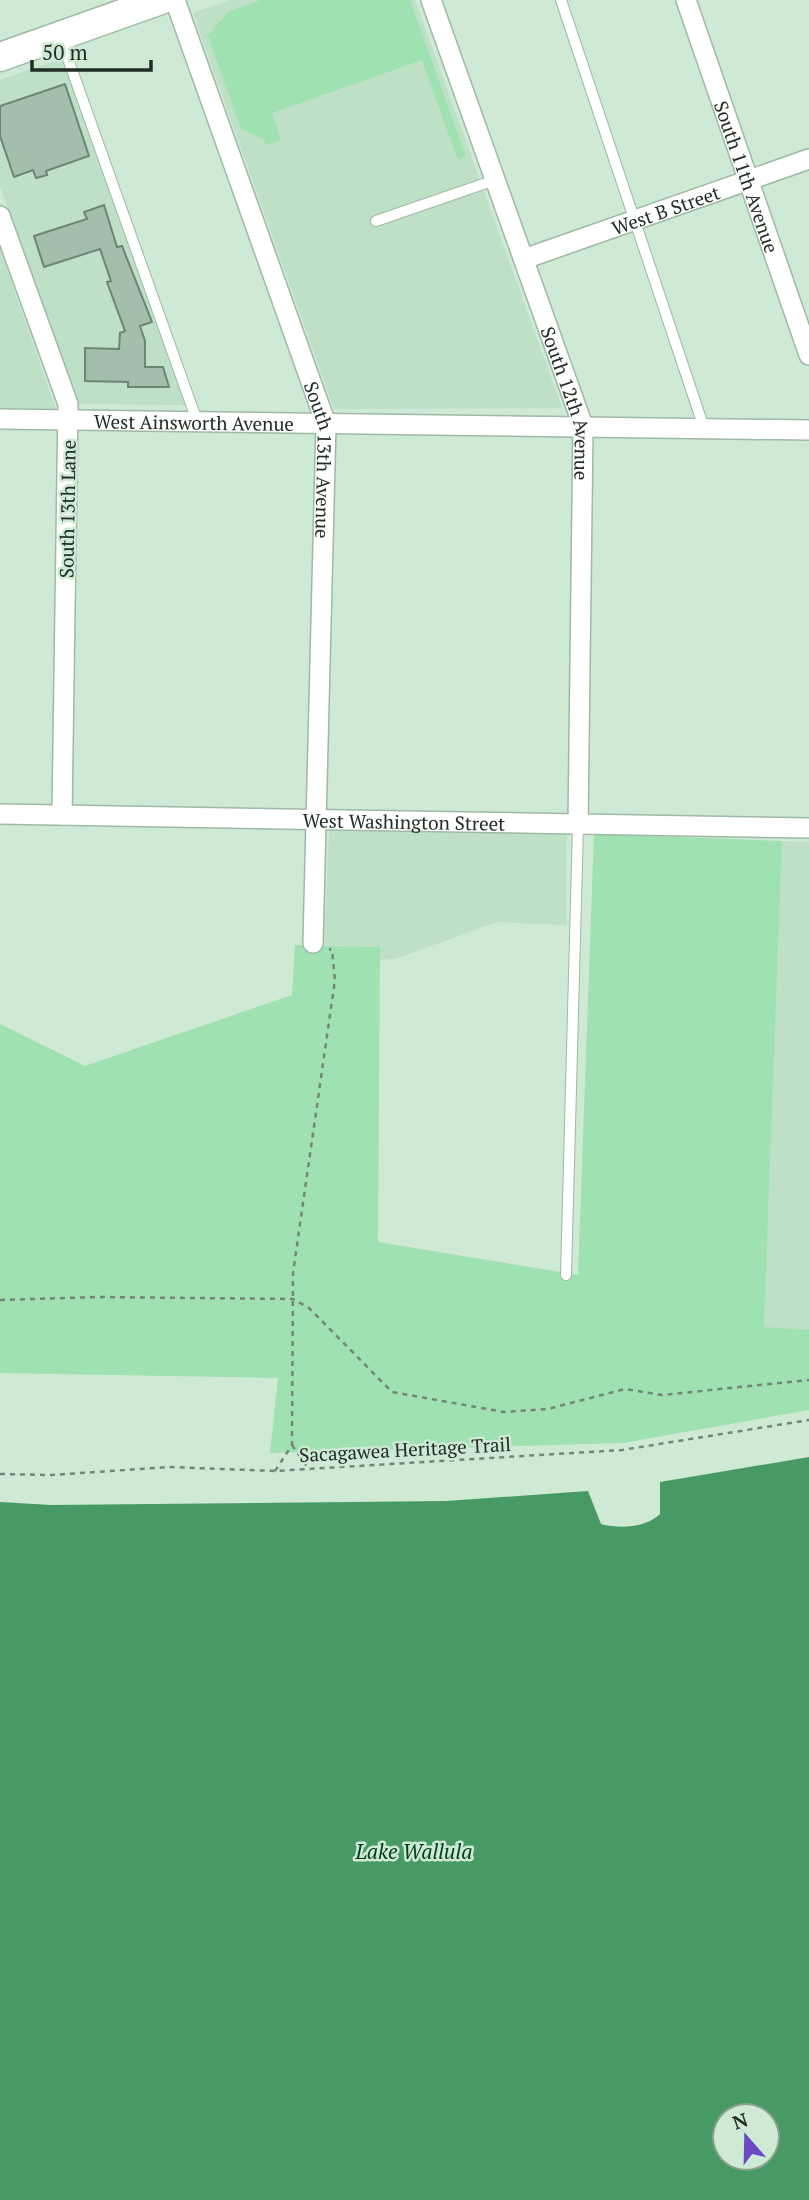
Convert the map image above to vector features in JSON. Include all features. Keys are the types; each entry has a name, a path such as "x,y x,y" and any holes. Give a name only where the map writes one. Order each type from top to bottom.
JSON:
{"main road":[{"path":"0,57 161,0"}],"street":[{"name":"South 13th Avenue","path":"175,0 326,424 313,943"},
{"name":"South 12th Avenue","path":"431,0 583,426 578,826"},
{"name":"South 11th Avenue","path":"686,0 809,355"},
{"name":"West B Street","path":"524,259 809,159"},
{"name":"South 13th Lane","path":"0,216 68,404 62,815"},
{"name":"West Ainsworth Avenue","path":"0,419 809,430"},
{"name":"West Washington Street","path":"0,814 809,828"}],"lane":[{"path":"561,0 704,428"},
{"path":"60,36 197,421"},
{"path":"376,221 495,180"},
{"path":"566,1275 578,826"}],"path":[{"path":"275,1471 292,1445 293,1273 335,980 332,950 313,943"},
{"path":"0,1300 98,1297 293,1299 309,1308 392,1392 504,1412 548,1409 625,1389 662,1395 809,1380"},
{"name":"Sacagawea Heritage Trail","path":"0,1474 51,1475 170,1467 275,1471 622,1450 809,1420"},
{"path":"292,1445 308,1469"}],"shaded area":[{"path":"230,0 415,0 562,408 334,409 193,13"},
{"path":"261,0 410,0 466,157 458,160 422,60 272,113 281,140 267,145 262,139 241,129 208,36 228,12"},
{"path":"63,58 185,405 76,404 0,186 0,80"},
{"path":"0,249 56,410 0,409"},
{"path":"329,831 567,834 567,925 497,922 395,959 379,960 379,947 324,945"},
{"path":"594,834 782,841 764,1327 809,1330 809,1410 623,1443 270,1453 278,1378 0,1373 0,1024 85,1066 292,995 295,945 380,947 378,1242 578,1275"},
{"path":"782,841 809,842 809,1330 764,1328"}],"water":[{"name":"Lake Wallula","path":"809,1457 809,2200 0,2200 0,1502 51,1505 446,1501 588,1491 601,1524 616,1527 640,1525 660,1514 660,1482"}],"building":[{"path":"65,84 89,156 46,171 47,175 36,178 33,170 14,177 0,136 0,106"},
{"path":"104,205 117,247 122,246 152,322 140,326 145,341 145,367 163,367 169,387 128,387 128,382 85,381 85,348 119,349 120,333 125,331 107,282 111,281 100,249 44,267 34,236 87,219 84,212"}]}
